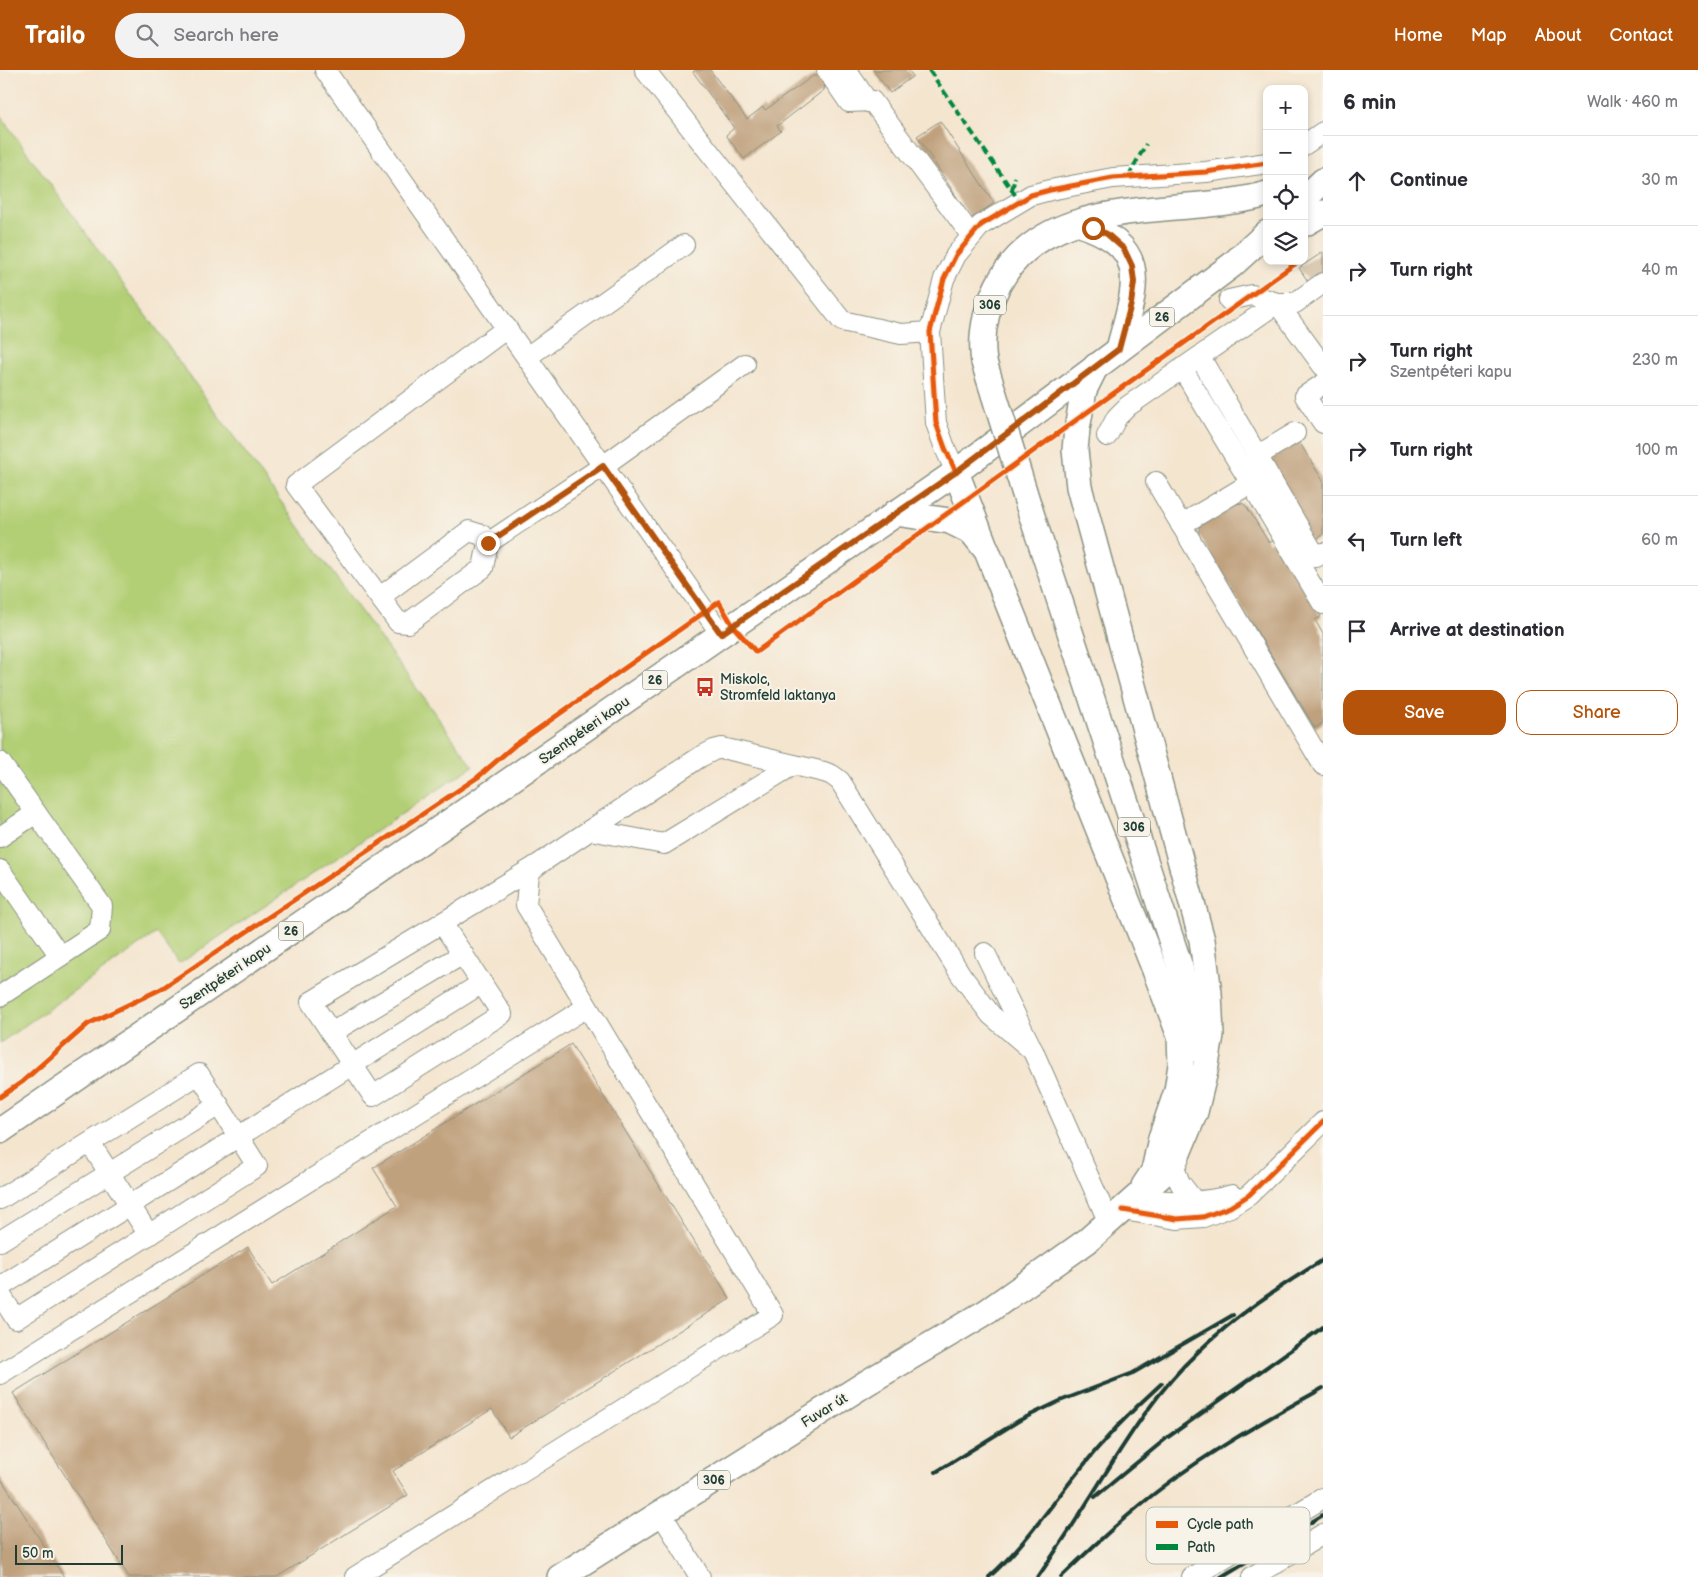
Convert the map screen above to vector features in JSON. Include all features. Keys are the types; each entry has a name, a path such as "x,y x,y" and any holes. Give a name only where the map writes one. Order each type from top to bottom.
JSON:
{"main road":[{"path":"1308,180 1323,174"},
{"path":"1308,195 1323,182"},
{"path":"1077,223 1116,213 1201,206 1263,195"},
{"path":"1308,222 1323,213"},
{"path":"1077,223 1107,234 1124,249 1132,266 1134,282 1131,304 1119,349"},
{"name":"306","path":"1077,223 1046,234 1031,245 1003,277 992,296 983,328 982,352 1028,504 1180,967 1194,1034 1194,1073 1189,1102 1168,1154 1154,1179 1122,1211"},
{"name":"Szentpéteri kapu","path":"0,1130 956,472 1232,265 1263,237"},
{"name":"Szentpéteri kapu","path":"1232,265 1263,247"},
{"path":"1096,366 1084,390 1077,429 1075,450 1079,487 1202,940 1209,993 1211,1035 1206,1071 1195,1112 1173,1165 1122,1211"},
{"path":"956,472 1180,1036 1181,1065 1177,1091 1161,1138 1154,1171 1122,1211"},
{"path":"895,513 950,521 972,532 987,551"},
{"name":"Fuvar út","path":"560,1577 868,1382 988,1311 1087,1241 1122,1211"}],"street":[{"path":"325,70 721,634"},
{"path":"645,70 842,321 901,334 930,332"},
{"path":"827,70 849,102 872,101 971,235"},
{"path":"846,70 868,102"},
{"path":"1308,142 1323,132"},
{"path":"956,472 944,448 936,424 930,332 944,279 956,255 971,235 981,225 1031,195 1050,190 1113,178 1206,172 1263,164"},
{"path":"527,357 684,245"},
{"path":"1229,300 1252,295 1278,302 1295,303 1323,283"},
{"path":"1205,285 1238,305 1250,322"},
{"path":"1107,436 1117,417 1128,406 1278,302"},
{"path":"1278,302 1323,366"},
{"path":"507,328 296,485 398,622 408,623 483,568 488,543 603,466 745,364"},
{"path":"1200,357 1316,557 1323,553"},
{"path":"1182,368 1323,604"},
{"path":"1323,384 1305,396 1323,422"},
{"path":"1257,456 1295,433"},
{"path":"1156,482 1321,757"},
{"path":"1181,525 1251,483"},
{"path":"380,597 469,531 482,535 488,543"},
{"path":"442,923 502,1014 373,1096 311,1002 536,866 700,757 722,748 824,772 840,781 961,975 991,1015 1033,1051"},
{"path":"0,762 102,906 100,930 0,996"},
{"path":"590,830 664,844 793,765"},
{"path":"0,852 0,839 36,812"},
{"path":"355,1577 773,1315 526,905 529,873 536,866"},
{"path":"0,870 60,956"},
{"path":"985,953 1033,1051 1122,1211"},
{"path":"331,1033 463,954"},
{"path":"0,1286 482,983"},
{"path":"0,1374 587,1006"},
{"path":"0,1199 199,1074 257,1166 16,1319 0,1294"},
{"path":"0,1241 219,1105"},
{"path":"1122,1211 1160,1213 1177,1219 1203,1217 1230,1207 1249,1195 1323,1122"},
{"path":"90,1143 148,1235"},
{"path":"1173,1165 1180,1183 1195,1202"},
{"path":"1122,1211 1210,1201 1231,1195 1267,1177"},
{"path":"1308,1507 1323,1498"},
{"path":"661,1513 700,1577"},
{"path":"1310,1542 1323,1534"},
{"path":"1192,1577 1214,1564"},
{"path":"1252,1577 1273,1564"}],"green space":[{"path":"0,115 473,766 179,964 156,933 0,1043"}],"building":[{"path":"696,70 710,70 747,119 763,107 765,110 813,76 821,76 825,82 824,90 777,126 781,131 744,159 726,135 734,128 693,72"},
{"path":"873,70 908,70 913,76 890,93"},
{"path":"940,121 994,203 971,219 917,136"},
{"path":"1323,252 1323,274 1310,284 1299,268 1308,265 1308,262"},
{"path":"1298,440 1323,481 1323,535 1311,542 1263,461"},
{"path":"1242,503 1247,507 1269,543 1276,539 1321,617 1315,620 1323,634 1323,723 1315,728 1199,535 1199,528 1203,523 1236,504"},
{"path":"571,1044 730,1299 509,1437 492,1409 393,1471 408,1495 277,1577 129,1577 13,1393 248,1247 272,1285 397,1206 373,1168"},
{"path":"0,1477 64,1577 0,1577"}],"railway":[{"path":"1038,1577 1138,1423 1182,1368 1242,1314 1323,1260"},
{"path":"936,1472 1020,1420 1060,1401 1133,1373 1233,1315"},
{"path":"1095,1497 1168,1437 1323,1327"},
{"path":"989,1577 1024,1540 1108,1437 1162,1383"},
{"path":"1061,1577 1099,1540 1186,1470 1244,1433 1323,1388"},
{"path":"1310,1523 1323,1515"},
{"path":"1221,1577 1242,1564"}],"marked path":[{"path":"929,70 1020,202"},
{"path":"1128,177 1146,144"},
{"path":"1012,190 1015,177"}],"cycle path":[{"path":"956,472 936,423 930,332 944,279 956,255 981,225 1031,195 1050,190 1113,178 1206,172 1263,164"},
{"path":"0,1097 22,1082 88,1024 161,989 478,777 515,745 719,602 733,626 756,652 1293,265"},
{"path":"1123,1210 1177,1219 1203,1217 1230,1207 1249,1195 1323,1122"}],"place":[{"name":"Miskolc, Stromfeld laktanya","path":"705,687"}],"route":[{"path":"488,543 603,466 721,634 956,472 1119,349 1131,304 1134,282 1132,266 1124,249 1107,234 1093,228"}]}
